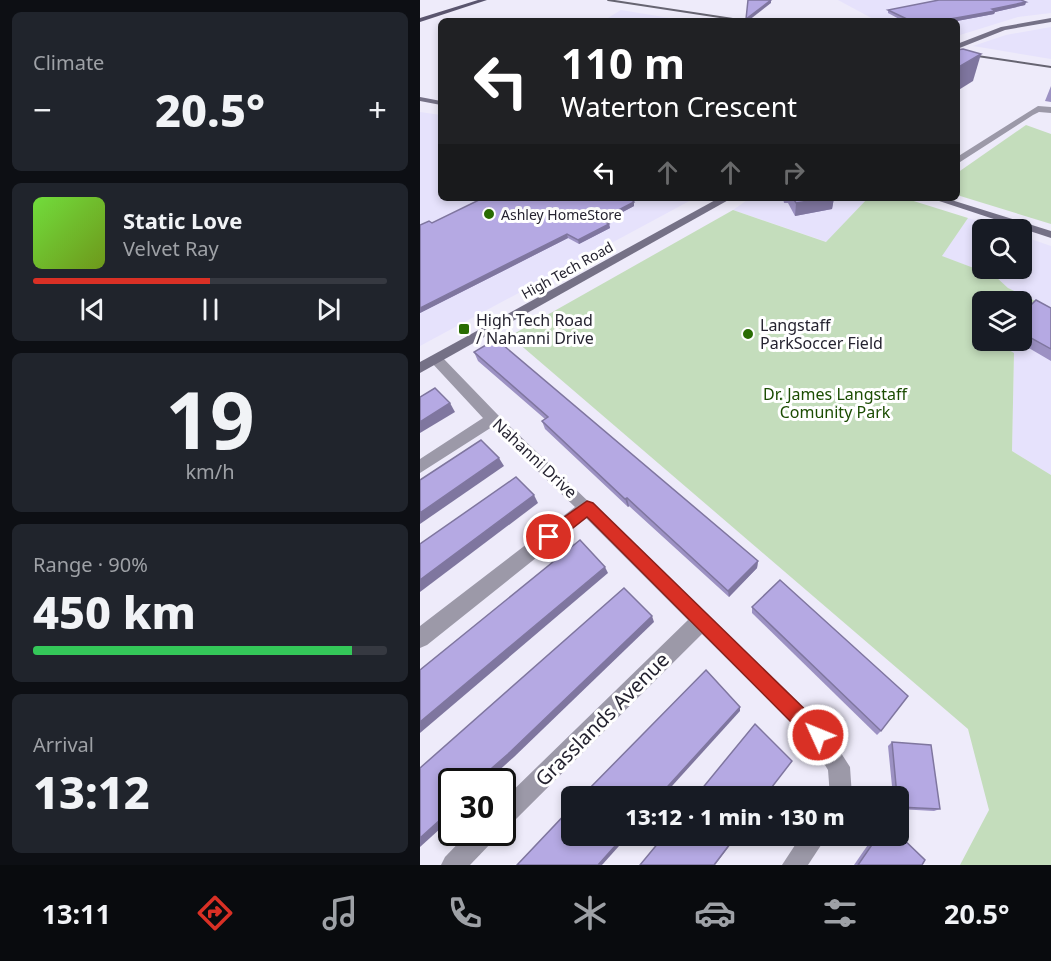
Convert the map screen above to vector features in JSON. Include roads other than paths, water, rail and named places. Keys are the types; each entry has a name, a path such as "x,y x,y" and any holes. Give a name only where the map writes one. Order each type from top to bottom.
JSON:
{"main road":[{"path":"420,14 466,0"},
{"path":"420,20 484,0"}],"street":[{"path":"960,46 978,37 1011,27 1051,20"},
{"path":"420,99 438,102"},
{"path":"960,159 1030,112 1038,109 1051,110"},
{"name":"High Tech Road","path":"420,368 723,201"},
{"path":"944,201 1051,235"},
{"name":"Nahanni Drive","path":"436,359 493,419 587,507 818,735 839,766 840,786"},
{"path":"420,467 493,419"},
{"path":"420,638 587,507"},
{"name":"Grasslands Avenue","path":"516,802 701,621"},
{"path":"453,865 472,846"},
{"path":"794,865 808,846"}],"railway":[{"path":"608,0 726,18"},
{"path":"960,53 1051,67"}],"place":[{"name":"Ashley HomeStore","path":"489,214"},
{"name":"High Tech Road / Nahanni Drive","path":"464,329"},
{"name":"Langstaff ParkSoccer Field","path":"748,334"}],"park label":[{"name":"Dr. James Langstaff Comunity Park","path":"835,403"}]}
